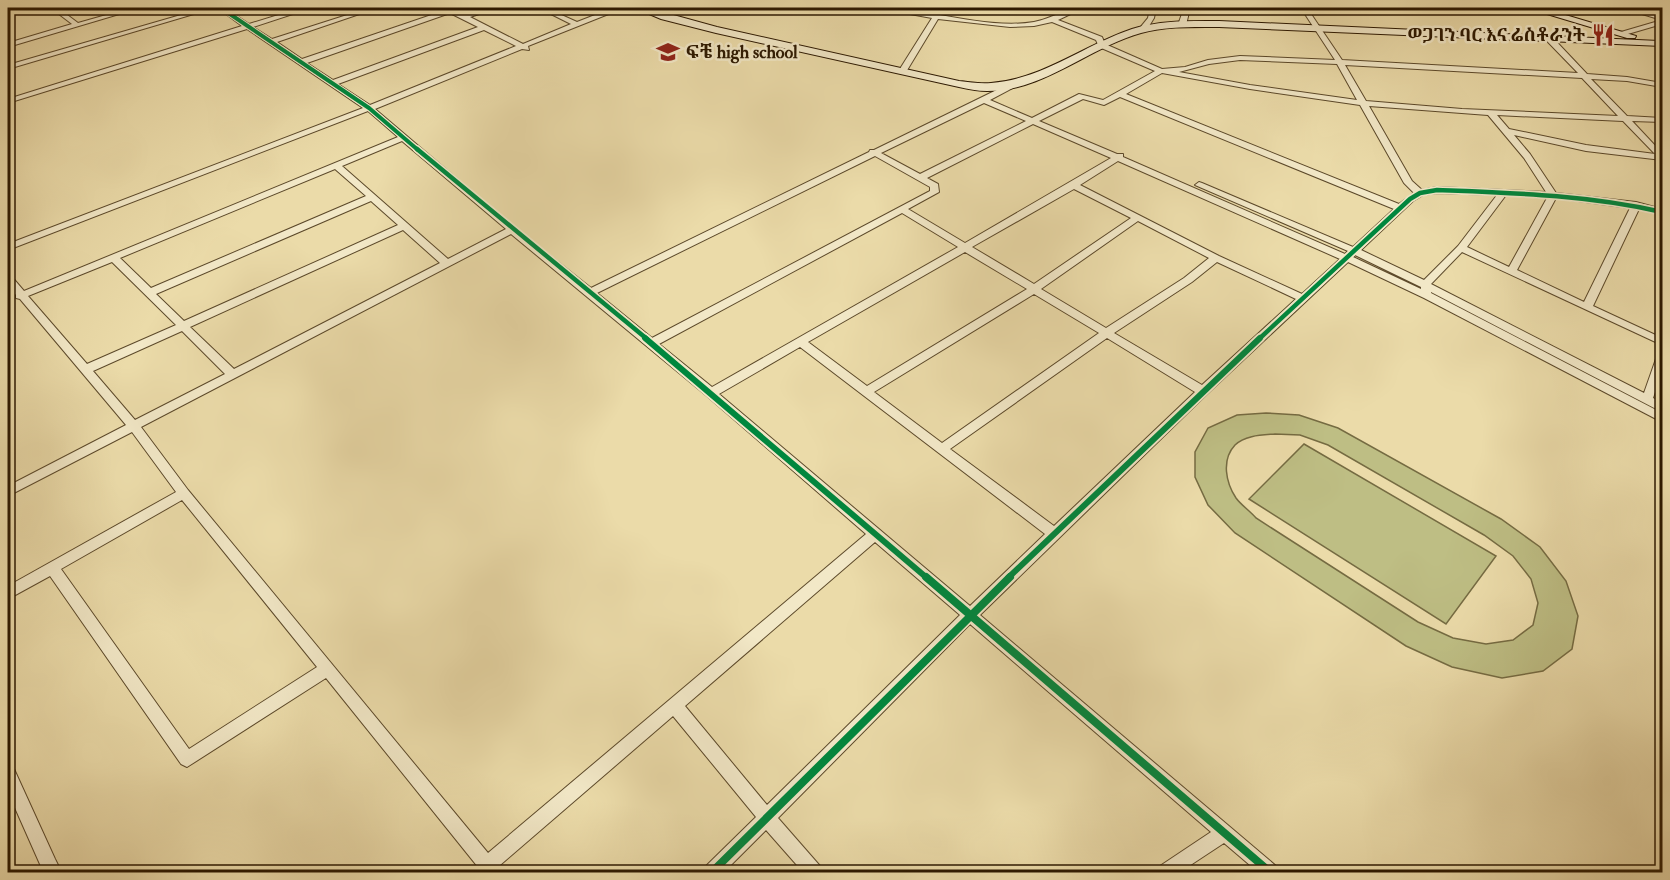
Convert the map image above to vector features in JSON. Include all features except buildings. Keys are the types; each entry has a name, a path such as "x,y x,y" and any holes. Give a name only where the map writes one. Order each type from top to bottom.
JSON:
{"street":[{"path":"54,8 77,25"},
{"path":"8,45 132,8 141,14"},
{"path":"8,67 151,22 211,8"},
{"path":"221,8 369,108 512,230 711,393 1270,873"},
{"path":"8,101 287,11 306,8"},
{"path":"270,42 374,8"},
{"path":"465,17 492,8"},
{"path":"542,8 576,24"},
{"path":"526,48 576,24 624,8"},
{"path":"8,247 369,108 394,102 632,8"},
{"path":"640,8 716,30 959,84 991,87 1019,82"},
{"path":"888,8 936,16 1028,25 1080,8"},
{"path":"902,72 941,8"},
{"path":"1143,29 1151,18 1154,8"},
{"path":"1182,25 1187,8"},
{"path":"1304,8 1340,62 1408,183 1420,194"},
{"path":"1447,8 1552,11"},
{"path":"1532,8 1552,11 1661,45"},
{"path":"1625,8 1662,20"},
{"path":"301,62 454,9 526,48"},
{"path":"1051,19 1098,39 1102,45 1161,71 1250,87 1363,102 1490,112 1662,120"},
{"path":"1624,34 1662,20"},
{"path":"590,292 1019,82 1143,29 1182,25 1661,45"},
{"path":"333,83 484,27"},
{"path":"1549,39 1662,158"},
{"path":"920,178 1082,96 1104,103 1161,71 1186,69 1208,62 1240,58 1340,62 1627,79 1662,85"},
{"path":"1119,94 1401,208"},
{"path":"986,98 1351,255 1662,407"},
{"path":"1490,112 1507,131 1553,195"},
{"path":"1507,131 1586,148 1662,158"},
{"path":"20,296 404,137"},
{"path":"651,343 934,192 935,186 873,152"},
{"path":"711,393 1074,185 1120,156"},
{"path":"336,165 447,264"},
{"path":"1074,185 1216,258 1304,298"},
{"path":"712,873 970,615 1203,391 1401,208 1420,194 1437,190 1589,197 1662,212"},
{"path":"1427,291 1504,192"},
{"path":"1512,271 1553,195"},
{"path":"149,293 372,197"},
{"path":"1587,307 1636,205"},
{"path":"903,210 1203,391"},
{"path":"866,392 1034,289 1138,218"},
{"path":"85,370 404,226"},
{"path":"8,491 512,230"},
{"path":"1461,248 1662,342"},
{"path":"113,257 232,374"},
{"path":"942,449 1106,333 1188,280 1216,258"},
{"path":"8,279 20,296 133,425 184,493 490,869 874,535"},
{"path":"1427,291 1662,418"},
{"path":"800,342 1054,534"},
{"path":"1647,399 1662,356"},
{"path":"8,593 184,493"},
{"path":"52,567 187,759 327,669"},
{"path":"675,706 814,873"},
{"path":"8,775 11,793 49,865"},
{"path":"1166,873 1224,833"}],"green space":[{"path":"1266,413 1299,415 1338,428 1501,519 1540,547 1566,581 1578,616 1572,649 1543,671 1502,678 1452,667 1406,646 1235,533 1208,505 1195,477 1195,452 1208,428 1237,415","holes":["1300,435 1328,445 1484,535 1513,556 1531,579 1538,603 1533,625 1513,640 1486,644 1453,638 1418,622 1256,518 1238,501 1230,486 1226,472 1231,451 1239,442 1254,436"]},
{"path":"1304,444 1496,556 1446,624 1249,499"}],"cycle path":[{"path":"221,8 369,108 512,230 711,393 1270,872"},
{"path":"712,872 970,615 1203,391 1410,199 1420,193 1437,190 1522,193 1579,197 1662,212"}],"place":[{"name":"ወጋገን ባር እና ሬስቶራንት","path":"1603,35"},
{"name":"ፍቼ high school","path":"668,52"}]}
